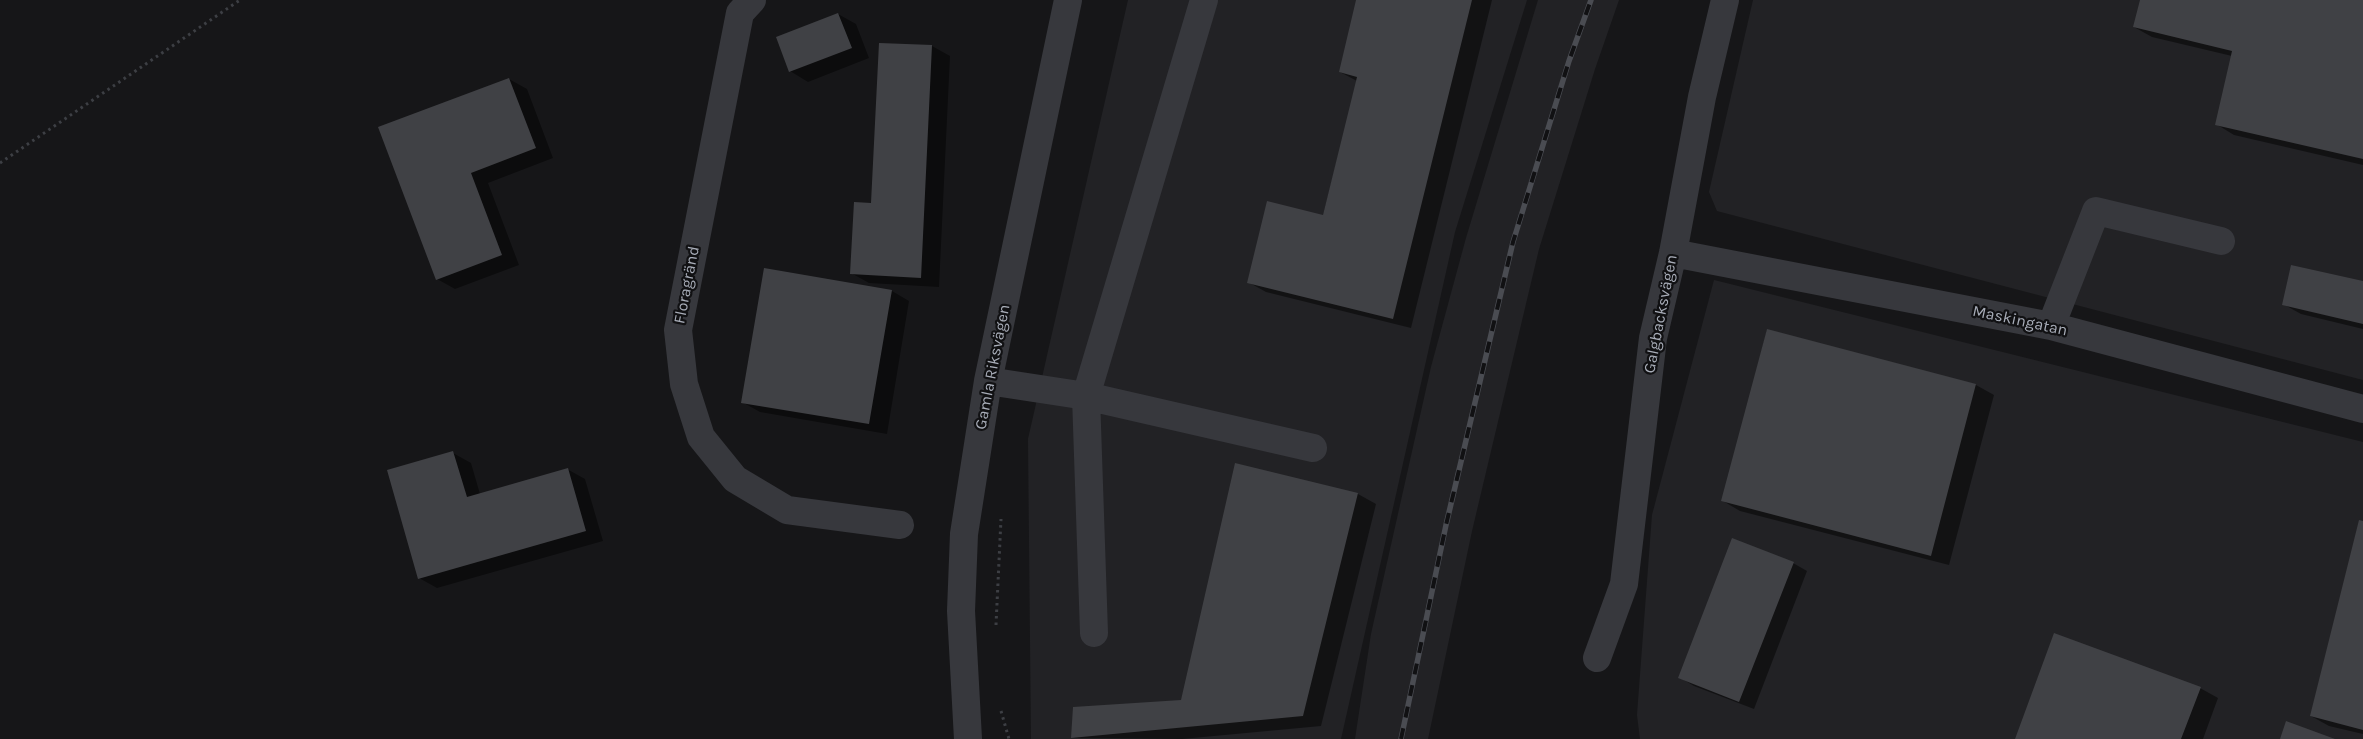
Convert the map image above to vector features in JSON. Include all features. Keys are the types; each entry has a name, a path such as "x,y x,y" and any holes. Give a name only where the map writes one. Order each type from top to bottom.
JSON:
{"street":[{"name":"Floragränd","path":"752,0 740,13 678,330 684,384 701,437 735,479 787,510 900,526"},
{"name":"Gamla Riksvägen","path":"968,739 961,611 964,534 988,381 1068,0"},
{"path":"1094,633 1086,396 1204,0"},
{"name":"Galgbacksvägen","path":"1598,658 1624,584 1653,338 1672,253 1702,97 1725,0"},
{"path":"2051,326 2096,210 2221,241"},
{"name":"Maskingatan","path":"1672,253 2051,326 2363,409"},
{"path":"988,381 1086,396 1313,448"}],"path":[{"path":"0,163 240,0"}],"shaded area":[{"path":"1128,0 1527,0 1455,232 1341,739 1031,739 1028,439"},
{"path":"1538,0 1619,0 1595,69 1539,249 1472,531 1428,739 1355,739 1371,634 1431,367 1466,238"},
{"path":"1753,0 2363,0 2363,380 1717,211 1709,192"},
{"path":"1714,280 2363,442 2363,739 1640,739 1637,715 1652,515"}],"building":[{"path":"1356,0 1472,0 1393,319 1247,283 1267,201 1323,215 1357,77 1339,72"},
{"path":"2140,0 2363,0 2363,159 2215,125 2232,51 2133,27"},
{"path":"838,13 852,48 789,72 776,37"},
{"path":"879,43 932,45 921,278 850,274 854,202 871,203"},
{"path":"509,78 536,148 471,173 502,255 436,280 378,127"},
{"path":"2291,265 2363,281 2363,324 2282,305"},
{"path":"764,268 892,290 869,424 741,403"},
{"path":"1767,329 1976,384 1931,556 1721,501"},
{"path":"453,451 467,497 568,468 586,531 418,579 387,470"},
{"path":"1235,463 1358,493 1303,716 1071,738 1073,707 1181,700"},
{"path":"2359,520 2363,521 2363,730 2310,716"},
{"path":"1732,538 1794,562 1739,702 1678,678"},
{"path":"2054,633 2201,687 2181,739 2015,739"},
{"path":"2286,721 2335,739 2280,739"}],"railway":[{"path":"1401,739 1446,525 1513,242 1569,61 1591,0"}]}
